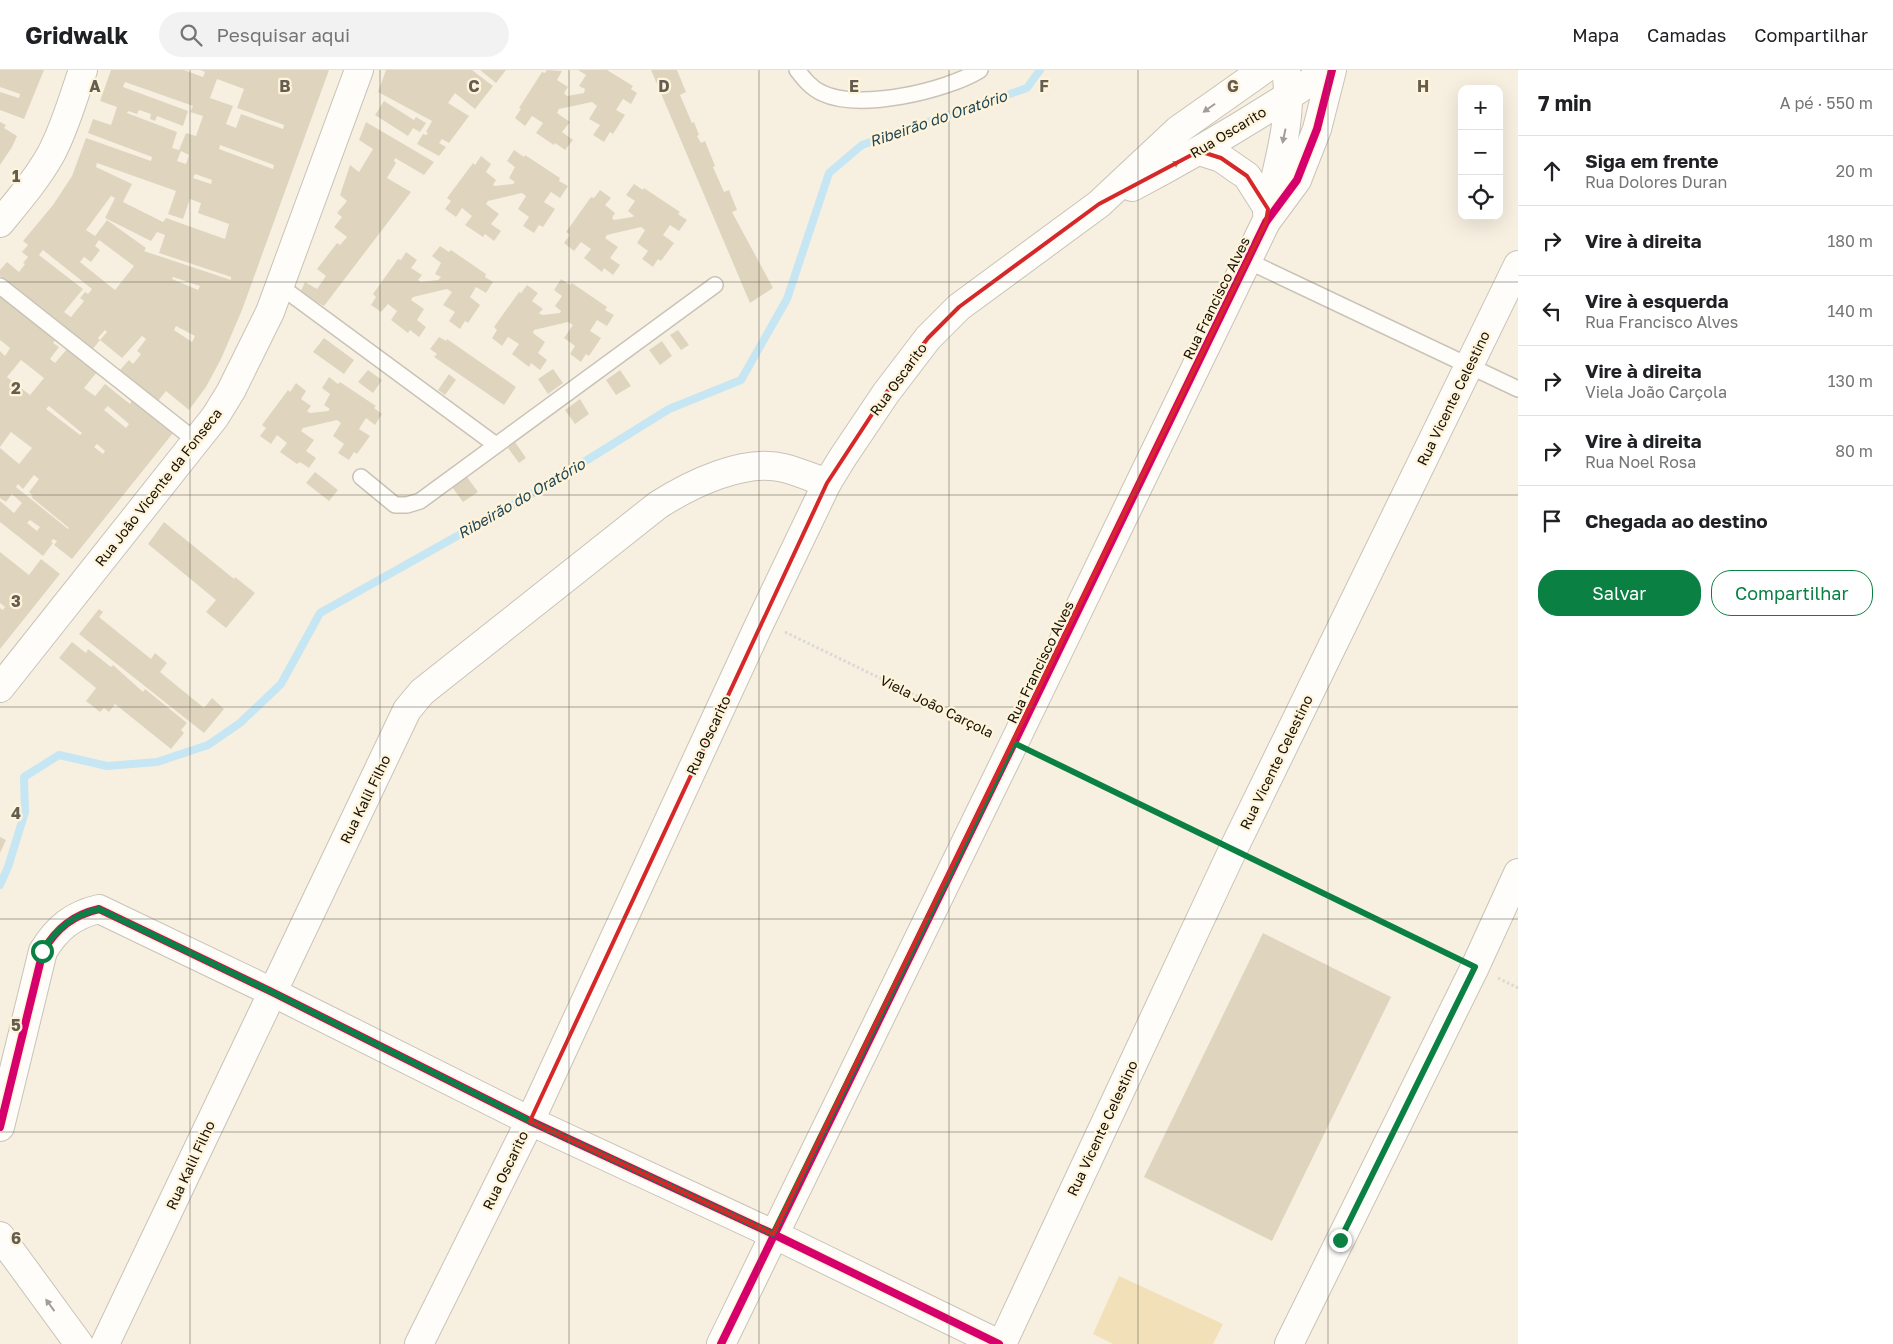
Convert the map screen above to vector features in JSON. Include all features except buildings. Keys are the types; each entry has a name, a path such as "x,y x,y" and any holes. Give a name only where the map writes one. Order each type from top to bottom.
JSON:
{"street":[{"path":"0,223 38,175 51,154 67,118 83,70"},
{"name":"Rua João Vicente da Fonseca","path":"0,688 215,416 231,391 270,312 359,70"},
{"name":"Rua Oscarito","path":"419,1344 530,1121 827,483 886,393 928,338 960,307 1100,204 1178,130 1263,70"},
{"name":"Rua Oscarito","path":"1100,204 1199,151 1288,83 1328,70"},
{"name":"Rua Francisco Alves","path":"1267,216 1297,180 1317,129 1332,70"},
{"name":"Rua Francisco Alves","path":"720,1344 1248,261 1267,216 1286,132 1288,83"},
{"path":"1199,151 1221,158 1247,176 1267,216"},
{"name":"Rua Vicente Celestino","path":"1000,1344 1233,850 1518,265"},
{"name":"Rua Kalil Filho","path":"105,1344 407,710 422,692 658,505 697,482 741,468 782,467 827,483"},
{"path":"1289,1344 1475,967 1518,873"},
{"path":"0,1127 42,951 53,935 67,922 76,916 99,909 272,992 530,1121 773,1234 1000,1344"},
{"path":"0,1236 79,1344"}],"lane":[{"path":"797,70 808,84 821,93 852,100 891,98 967,78 980,70"},
{"path":"1248,261 1518,389"},
{"path":"0,286 196,440"},
{"path":"280,286 496,445"},
{"path":"361,477 395,505 407,505 420,501 715,286"}],"highlighted area":[{"path":"1199,151 1221,158 1247,176 1268,209 1266,222 773,1234 530,1121 827,483 886,393 928,338 959,307 1099,204"}],"shaded area":[{"path":"1119,1276 1223,1324 1213,1344 1113,1344 1093,1334"}],"waterway":[{"name":"Ribeirão do Oratório","path":"0,885 8,867 25,812 24,777 59,755 107,766 157,762 208,745 240,723 281,684 320,613 539,490 669,409 741,380 787,299 829,173 862,145 1027,88 1040,70"}],"cycle path":[{"path":"721,1344 1266,222 1297,180 1317,129 1332,70"},
{"path":"0,1127 43,951 66,924 81,915 99,909 272,992 530,1121 773,1234 999,1344"}],"route":[{"path":"42,951 53,935 67,922 76,916 99,909 272,992 530,1121 773,1234 1014,743 1475,967 1340,1240"}]}
